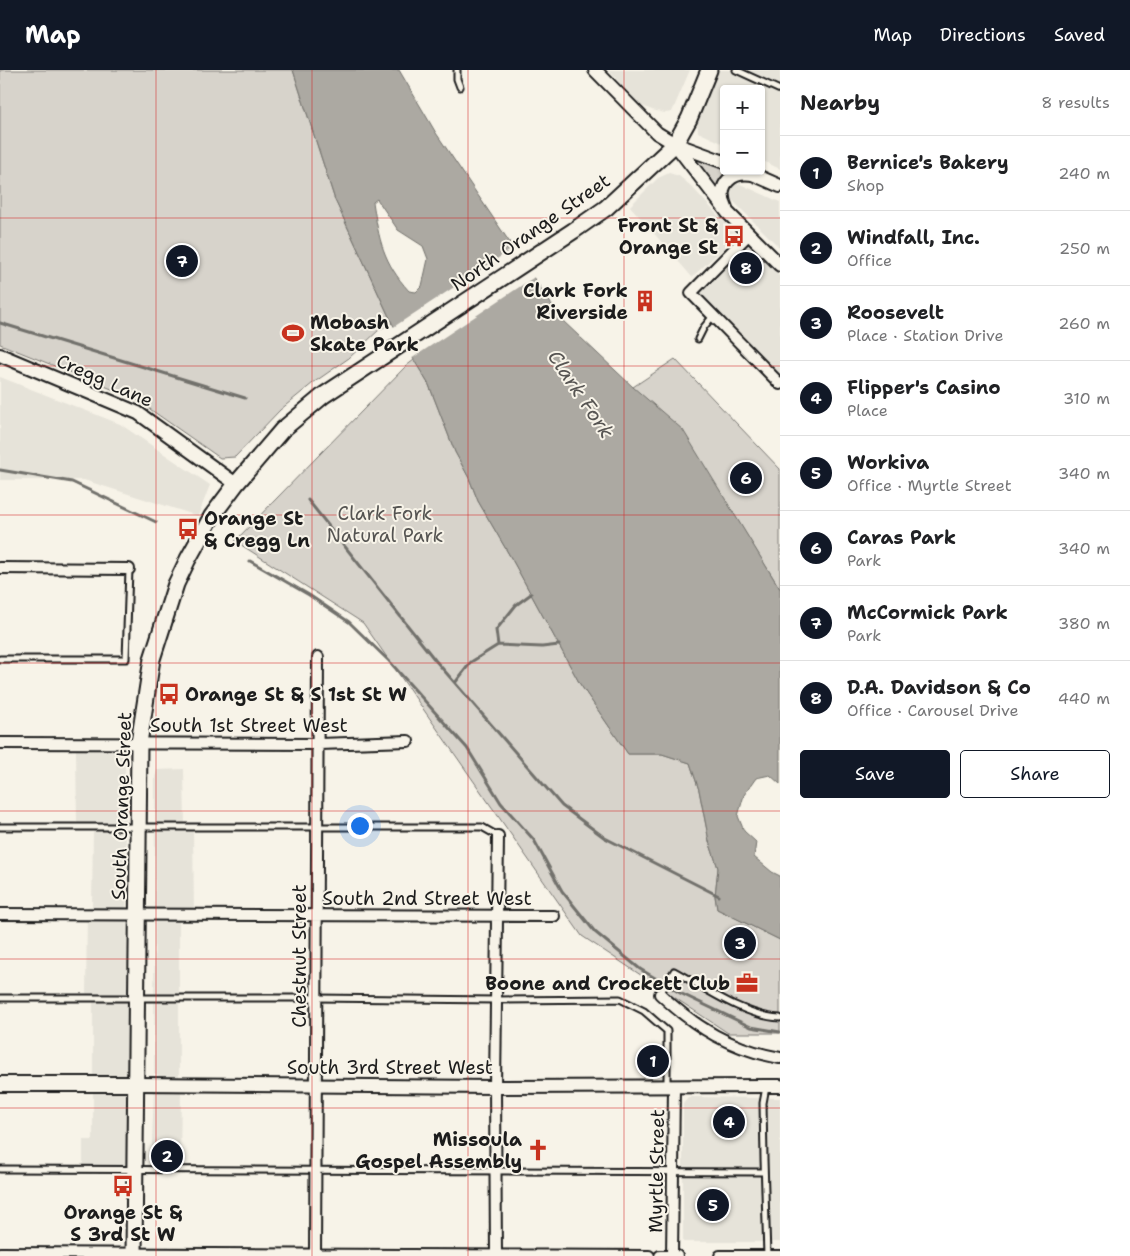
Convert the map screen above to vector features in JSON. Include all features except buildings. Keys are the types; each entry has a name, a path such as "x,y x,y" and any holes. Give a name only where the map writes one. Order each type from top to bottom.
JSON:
{"main road":[{"name":"North Orange Street","path":"358,372 606,208 675,144 690,119 709,70"},
{"name":"South Orange Street","path":"134,1254 139,742 152,659 176,584 212,516 236,484 282,430 324,395 358,372"},
{"name":"South 3rd Street West","path":"0,1084 137,1084"}],"street":[{"path":"595,70 657,133 675,144 720,161"},
{"path":"675,144 728,213 780,266"},
{"path":"728,213 722,197 724,187 728,180 736,175"},
{"path":"755,175 780,186"},
{"path":"749,234 690,293 780,384"},
{"name":"Cregg Lane","path":"0,355 138,413 236,484"},
{"path":"0,568 129,569"},
{"name":"Chestnut Street","path":"315,1256 318,657"},
{"name":"South 1st Street West","path":"0,743 318,744 408,741"},
{"path":"496,1255 495,1087 498,836"},
{"name":"South 2nd Street West","path":"0,914 554,916"},
{"path":"661,992 681,1014 728,1043 754,1053 780,1058"},
{"name":"South 3rd Street West","path":"137,1084 495,1087 780,1086"},
{"name":"Myrtle Street","path":"671,1087 674,1171 672,1256"},
{"path":"0,1253 315,1256 649,1256"},
{"path":"660,1256 678,1256"},
{"path":"720,1256 780,1256"}],"lane":[{"path":"457,70 457,79 460,86"},
{"path":"736,70 780,90"},
{"path":"698,339 704,327 714,316"},
{"path":"0,659 126,659 129,569"},
{"path":"0,827 482,827 498,836"},
{"path":"661,992 674,971 743,1008 770,1017 780,1018"},
{"path":"0,998 137,997 496,1000 620,998 644,1011 667,1031 671,1087"},
{"path":"766,1086 763,1103 767,1256"},
{"path":"0,1169 764,1172"}],"shaded area":[{"path":"608,70 690,70 672,112 665,113 640,105"},
{"path":"719,70 780,70 780,169 765,162 765,85 720,85 720,142 698,132 697,120"},
{"path":"669,173 679,176 691,186 737,236 692,277 630,206 658,178"},
{"path":"740,184 780,202 780,248 730,198 729,192 732,186"},
{"path":"749,244 780,277 780,380 697,294"},
{"path":"0,377 120,424 210,485 198,516 84,480 0,480"},
{"path":"76,750 125,751 129,1169 83,1169 83,1140 93,1140 93,998 86,997 87,907 92,906 93,827 77,827"},
{"path":"184,769 185,827 193,827 194,915 179,915 179,1077 161,1077 154,1073 155,777 157,770"},
{"path":"154,1089 181,1089 180,1170 151,1170"},
{"path":"688,1097 780,1098 780,1242 683,1242 683,1103"}],"green space":[{"path":"0,70 293,70 335,200 392,323 380,329 349,358 313,383 280,410 235,457 220,458 134,398 0,344"},
{"path":"695,153 720,163 720,175 733,175 718,185 717,190 691,159"},
{"path":"675,359 780,469 780,589 717,487 633,387"},
{"name":"Clark Fork Natural Park","path":"414,360 429,385 455,452 469,478 478,501 580,684 628,754 662,754 690,763 699,790 709,841 718,868 715,896 717,909 780,940 780,1033 728,1033 582,936 363,623 235,541"}],"water":[{"name":"Clark Fork","path":"293,70 399,70 436,133 562,320 633,387 683,430 780,589 780,784 770,775 756,778 744,795 738,816 744,831 756,842 754,857 780,876 780,940 717,909 715,896 718,868 709,841 699,790 690,763 662,754 628,754 580,684 478,501 469,478 455,452 429,385 392,323 335,200","holes":["377,199 398,230 423,246 428,259 422,286 416,292 409,291 388,260 380,239 373,202"]}],"pier":[{"path":"515,247 536,276 411,359 392,328"}],"waterway":[{"path":"0,323 245,398"},
{"path":"0,470 72,482 156,522"},
{"path":"308,500 435,660 562,806 605,838 719,896"},
{"path":"250,561 309,595 349,622 389,661 467,748 501,803 534,840 562,891 595,932 640,969 680,993 751,1027 780,1032"},
{"path":"498,645 496,630 516,605 531,594"},
{"path":"455,683 471,662 498,645 542,647 559,645"}],"place":[{"name":"Front St & Orange St","path":"734,236"},
{"name":"McCormick Park","path":"182,261"},
{"name":"D.A. Davidson & Co","path":"746,268"},
{"name":"Clark Fork Riverside","path":"645,301"},
{"name":"Mobash Skate Park","path":"293,333"},
{"name":"Caras Park","path":"746,478"},
{"name":"Orange St & Cregg Ln","path":"188,529"},
{"name":"Orange St & S 1st St W","path":"169,694"},
{"name":"Roosevelt","path":"740,943"},
{"name":"Boone and Crockett Club","path":"747,983"},
{"name":"Bernice's Bakery","path":"653,1061"},
{"name":"Flipper's Casino","path":"729,1122"},
{"name":"Missoula Gospel Assembly","path":"538,1150"},
{"name":"Windfall, Inc.","path":"167,1156"},
{"name":"Orange St & S 3rd St W","path":"123,1186"},
{"name":"Workiva","path":"713,1205"}]}
